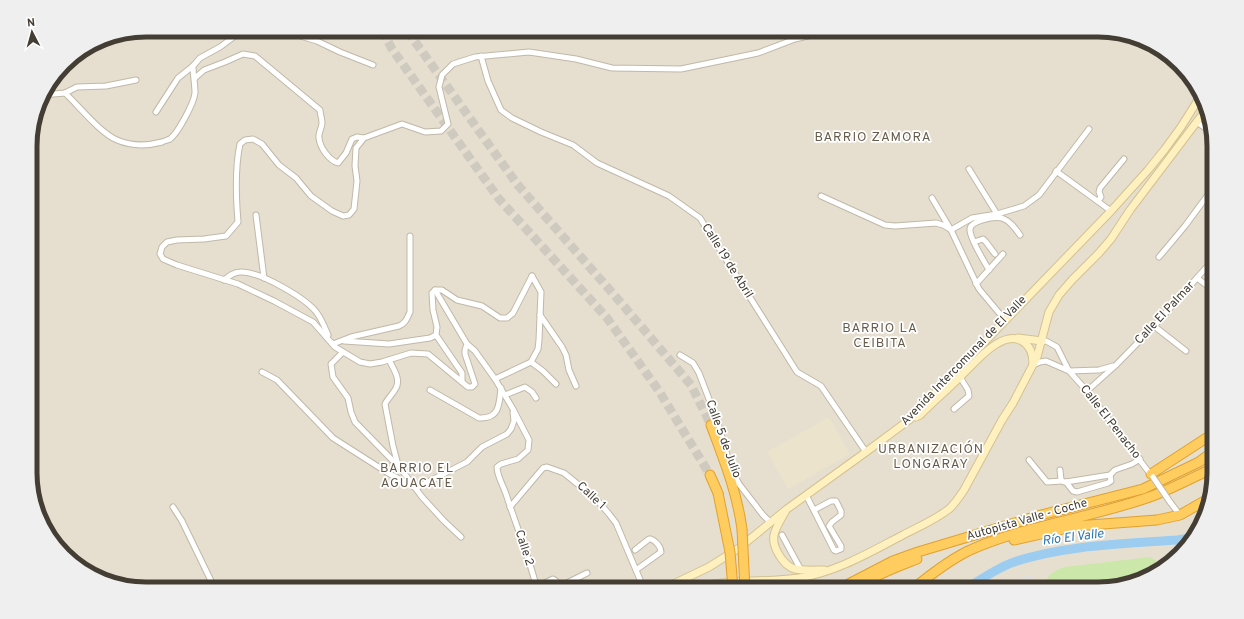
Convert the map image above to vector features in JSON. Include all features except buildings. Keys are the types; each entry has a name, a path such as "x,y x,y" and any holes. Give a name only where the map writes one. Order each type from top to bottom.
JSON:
{"highway":[{"path":"712,425 728,469 739,506 742,529 745,582"},
{"path":"1152,476 1207,439"},
{"name":"Autopista Valle - Coche","path":"852,582 893,561 946,543 1040,515 1143,489 1199,462 1207,456"},
{"name":"Autopista Valle - Coche","path":"922,582 940,568 967,552 1017,533 1155,495 1207,471"},
{"path":"710,475 718,494 730,552 732,582"},
{"path":"980,547 1076,526 1157,520 1180,516 1203,502"},
{"path":"865,582 899,566 939,550 946,543"}],"main road":[{"name":"Avenida Intercomunal de El Valle","path":"678,582 709,567 739,548 787,509 909,420 1111,211 1165,149 1182,127 1197,101"},
{"path":"730,582 799,578 816,575 831,570 852,561 949,509 958,500 964,490 1033,365 1040,350 1049,312 1059,295 1111,239 1130,210 1202,116"},
{"path":"909,420 920,415 993,346 1007,339 1016,338 1042,341"},
{"path":"1016,338 1030,348 1033,355 1033,365"},
{"path":"787,509 774,531 773,538 776,551 788,566 794,569 831,570"}],"street":[{"path":"156,112 178,78 193,66 200,58 220,47 234,37"},
{"path":"304,37 373,64"},
{"path":"195,78 204,70 243,54 255,56 320,110 322,123 319,138 322,148 335,162 338,163 346,153 352,139 357,137 364,138 402,124 425,132 441,131 448,124 439,87 442,75 453,64 475,57 528,52 576,59 612,68 681,69 758,54 803,37"},
{"name":"Calle 19 de Abril","path":"480,56 488,81 501,110 512,118 573,145 597,163 670,196 700,218 797,372 821,386 866,452"},
{"path":"65,93 102,130 116,140 137,146 155,144 171,138 193,102 195,78 193,66"},
{"path":"50,94 65,93 77,87 106,86 136,80"},
{"path":"1198,123 1205,128"},
{"path":"951,230 972,218 998,214 1024,206 1039,195 1089,129"},
{"path":"364,138 356,148 355,166 357,181 354,209 349,215 343,216 332,211 311,196 296,178 279,165 262,144 253,138 245,140 240,144 238,153 236,204 238,222 226,236 167,242 162,247 160,254 163,259 177,265 238,284 313,322 333,344 360,362 370,364 411,353 428,354 468,387 472,387 475,384 465,350 467,344"},
{"path":"1098,202 1101,197 1099,192 1100,188 1124,160"},
{"path":"969,169 998,214"},
{"path":"1056,171 1111,211"},
{"path":"821,196 885,225 895,226 936,223 951,230"},
{"path":"1159,257 1185,226 1207,196"},
{"path":"932,198 951,230 976,284 1005,320"},
{"path":"256,215 264,278"},
{"path":"989,270 974,242 970,232 971,225 980,220 1000,217 1011,224 1020,234"},
{"path":"333,344 352,337 399,326 407,320 410,312 410,236"},
{"path":"974,242 983,239 995,254"},
{"path":"976,284 1003,254"},
{"name":"Calle El Palmar","path":"1087,392 1154,326 1207,267"},
{"path":"224,280 239,272 251,273 264,278 291,293 306,302 317,313 333,344"},
{"path":"435,290 442,290 457,300 482,306 500,318 507,318 513,313 532,276 541,292 538,349 531,362 496,379"},
{"path":"1197,278 1207,285"},
{"path":"435,290 432,293 433,310 437,327 436,335 462,373 462,382"},
{"path":"416,488 467,462 482,447 507,434 514,421 513,409 496,379 475,351 467,344 435,290"},
{"path":"540,315 562,347 576,386"},
{"path":"1154,326 1186,351"},
{"path":"343,341 389,344 430,338 436,335"},
{"path":"1042,341 1046,341 1057,347 1069,371"},
{"path":"343,352 332,364 332,377 348,398 355,422 398,465 431,506 461,538"},
{"name":"Calle 5 de Julio","path":"680,355 693,363 699,373 717,420 731,469 739,484 770,522"},
{"path":"389,360 398,382 397,388 387,399 385,404 398,465"},
{"path":"1033,365 1046,361 1069,371 1100,370 1116,365"},
{"path":"531,362 556,384"},
{"name":"Calle El Penacho","path":"1069,371 1140,459 1180,516"},
{"path":"262,372 277,380 333,438 388,473 416,488"},
{"path":"954,409 969,396 968,390 960,378"},
{"path":"505,395 525,387 532,392 536,398"},
{"path":"430,390 479,418 486,418 494,414 499,409 501,388"},
{"name":"Calle 2","path":"513,409 528,440 528,450 518,460 501,464 497,467 497,473 502,481 535,582"},
{"path":"1029,460 1047,482 1110,475 1116,470 1132,464 1140,459"},
{"name":"Calle 1","path":"510,507 543,468 547,467 564,473 596,499 616,523 641,582"},
{"path":"1060,470 1064,481 1075,492 1108,483 1111,481 1110,475"},
{"path":"1084,479 1086,489"},
{"path":"806,495 834,550 836,551 841,549 841,546 830,526 832,522 841,515 841,511 836,501 831,501 814,510"},
{"path":"173,507 182,521 212,582"},
{"path":"782,535 801,570"},
{"path":"635,550 651,539 660,547 661,550 661,552 636,570"},
{"path":"569,582 587,573"},
{"path":"548,582 553,579 556,582"}],"shaded area":[{"path":"1105,37 1119,39 1146,48 1159,55 1170,64 1189,85 1201,111 1206,132 1207,480 1205,494 1196,521 1189,534 1180,545 1159,564 1133,576 1105,582 139,582 125,580 98,571 85,564 74,555 52,528 45,515 38,487 37,139 41,118 48,98 55,85 64,74 74,64 98,48 132,38"},
{"path":"829,417 850,454 788,489 767,452"},
{"path":"1030,575 1039,582 1008,582"}],"green space":[{"path":"1150,557 1160,563 1146,571 1119,580 1105,582 1045,582 1050,575 1064,567"}],"waterway":[{"name":"Río El Valle","path":"977,582 1001,567 1033,556 1094,546 1185,539"}],"tunnel":[{"path":"386,37 392,49 499,199 607,318 659,391 710,475"},
{"path":"412,37 517,184 691,385 711,425"}],"district":[{"name":"BARRIO ZAMORA","path":"873,138"},
{"name":"BARRIO LA CEIBITA","path":"880,336"},
{"name":"URBANIZACIÓN LONGARAY","path":"931,458"},
{"name":"BARRIO EL AGUACATE","path":"417,476"}]}
